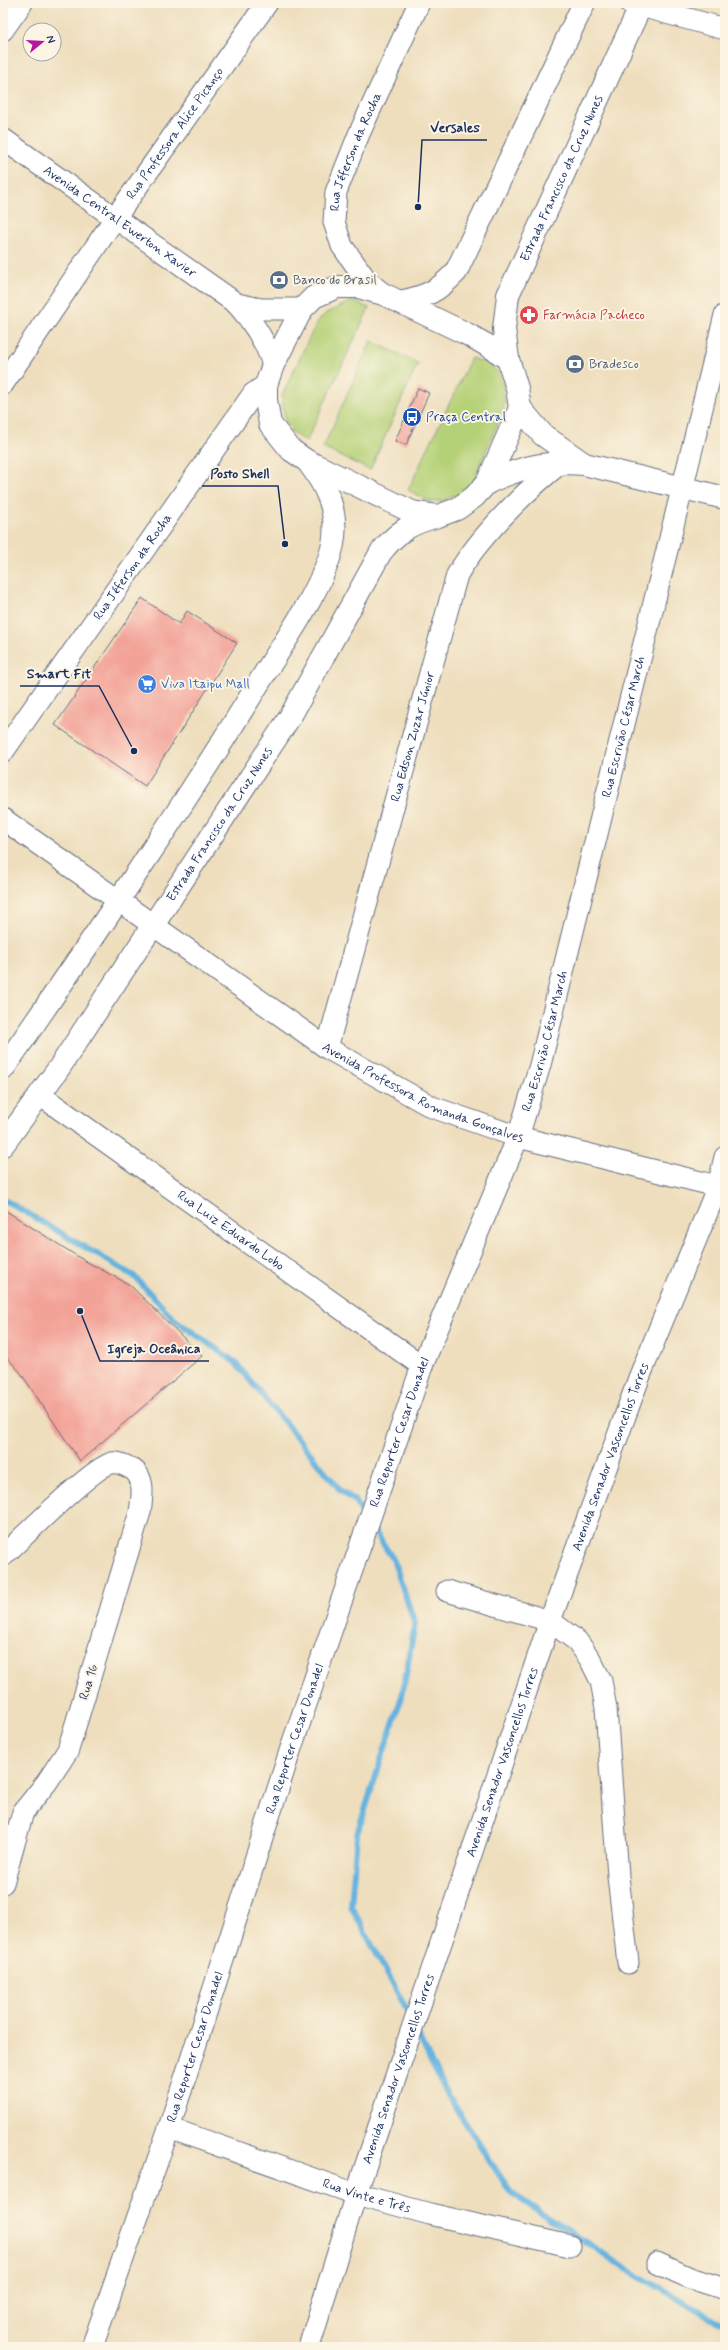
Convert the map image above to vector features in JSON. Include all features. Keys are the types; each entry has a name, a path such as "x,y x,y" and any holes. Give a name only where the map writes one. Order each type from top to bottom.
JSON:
{"main road":[{"path":"391,298 419,298 439,289 456,272 584,3"},
{"name":"Estrada Francisco da Cruz Nunes","path":"520,408 517,388 508,359 504,329 508,295 638,4"},
{"path":"438,516 412,512 307,461 291,450 270,424 266,400 269,375 302,309 314,297 337,287 358,287 391,298 492,348 508,359"},
{"path":"487,483 520,408 543,435 584,464"},
{"path":"3,1069 118,901 246,704 308,602 327,563 333,545 335,525 331,500 322,481 307,461"},
{"path":"487,483 510,472 533,465 562,462 584,464 725,498"},
{"name":"Estrada Francisco da Cruz Nunes","path":"3,1144 40,1095 290,717 331,647 381,552 394,536 410,526 458,509 474,497 487,483"}],"street":[{"path":"3,30 22,3"},
{"name":"Rua Professora Alice Picanço","path":"3,384 115,218 267,3"},
{"name":"Rua Jéferson da Rocha","path":"391,298 367,281 342,246 334,222 336,192 359,134 419,3"},
{"path":"638,4 725,29"},
{"name":"Avenida Central Ewerton Xavier","path":"3,139 237,304 250,319 268,348 269,375"},
{"name":"Avenida Central Ewerton Xavier","path":"237,304 260,309 302,309"},
{"name":"Rua Escrivão César March","path":"518,1137 540,1065 725,315"},
{"name":"Rua Jéferson da Rocha","path":"3,752 253,394 269,375"},
{"name":"Rua Edson Zuzar Júnior","path":"327,1048 457,575 469,556 522,497 539,480 562,462"},
{"path":"3,819 118,901"},
{"name":"Avenida Professora Romanda Gonçalves","path":"118,901 327,1048 432,1107 518,1137 721,1187"},
{"name":"Rua Luiz Eduardo Lobo","path":"40,1095 422,1366"},
{"name":"Rua Reporter Cesar Donadel","path":"92,2347 168,2128 292,1746 422,1366 518,1137"},
{"name":"Avenida Senador Vasconcellos Torres","path":"309,2347 356,2194 550,1620 639,1378 721,1187 725,1157"},
{"name":"Rua 16","path":"3,1556 91,1475 112,1463 124,1465 134,1471 142,1484 140,1512 68,1750 48,1782 23,1812 3,1883"},
{"path":"447,1591 550,1620 577,1641 590,1659 600,1681 606,1708 618,1876 628,1963"},
{"path":"3,1832 23,1812"},
{"name":"Rua Vinte e Três","path":"168,2128 356,2194 430,2214 570,2246"},
{"path":"657,2263 690,2278 725,2289"}],"green space":[{"path":"352,301 369,308 306,442 293,433 285,420 282,395 317,322 326,313"},
{"path":"371,341 418,363 370,470 323,448"},
{"path":"471,358 481,361 496,370 502,380 504,393 503,410 473,482 463,492 442,501 430,502 408,490"}],"building":[{"name":"Praça Central","path":"418,388 429,393 406,445 395,441"},
{"name":"Viva Itaipu Mall","path":"142,598 179,624 187,611 237,643 145,786 55,725"},
{"path":"3,1209 80,1258 130,1285 202,1356 80,1461 20,1372 3,1353"}],"waterway":[{"path":"3,1199 134,1276 174,1319 235,1362 341,1491 354,1500 365,1516"},
{"path":"372,1527 393,1559 415,1624 402,1696 357,1834 351,1906 410,2016"},
{"path":"417,2032 445,2091 511,2193 625,2268 725,2325"}],"place":[{"name":"Versales","path":"418,207"},
{"name":"Banco do Brasil","path":"279,280"},
{"name":"Farmácia Pacheco","path":"529,315"},
{"name":"Bradesco","path":"575,364"},
{"name":"Praça Central","path":"412,417"},
{"name":"Posto Shell","path":"285,544"},
{"name":"Viva Itaipu Mall","path":"147,684"},
{"name":"Smart Fit","path":"134,751"},
{"name":"Igreja Oceânica","path":"80,1311"}]}
